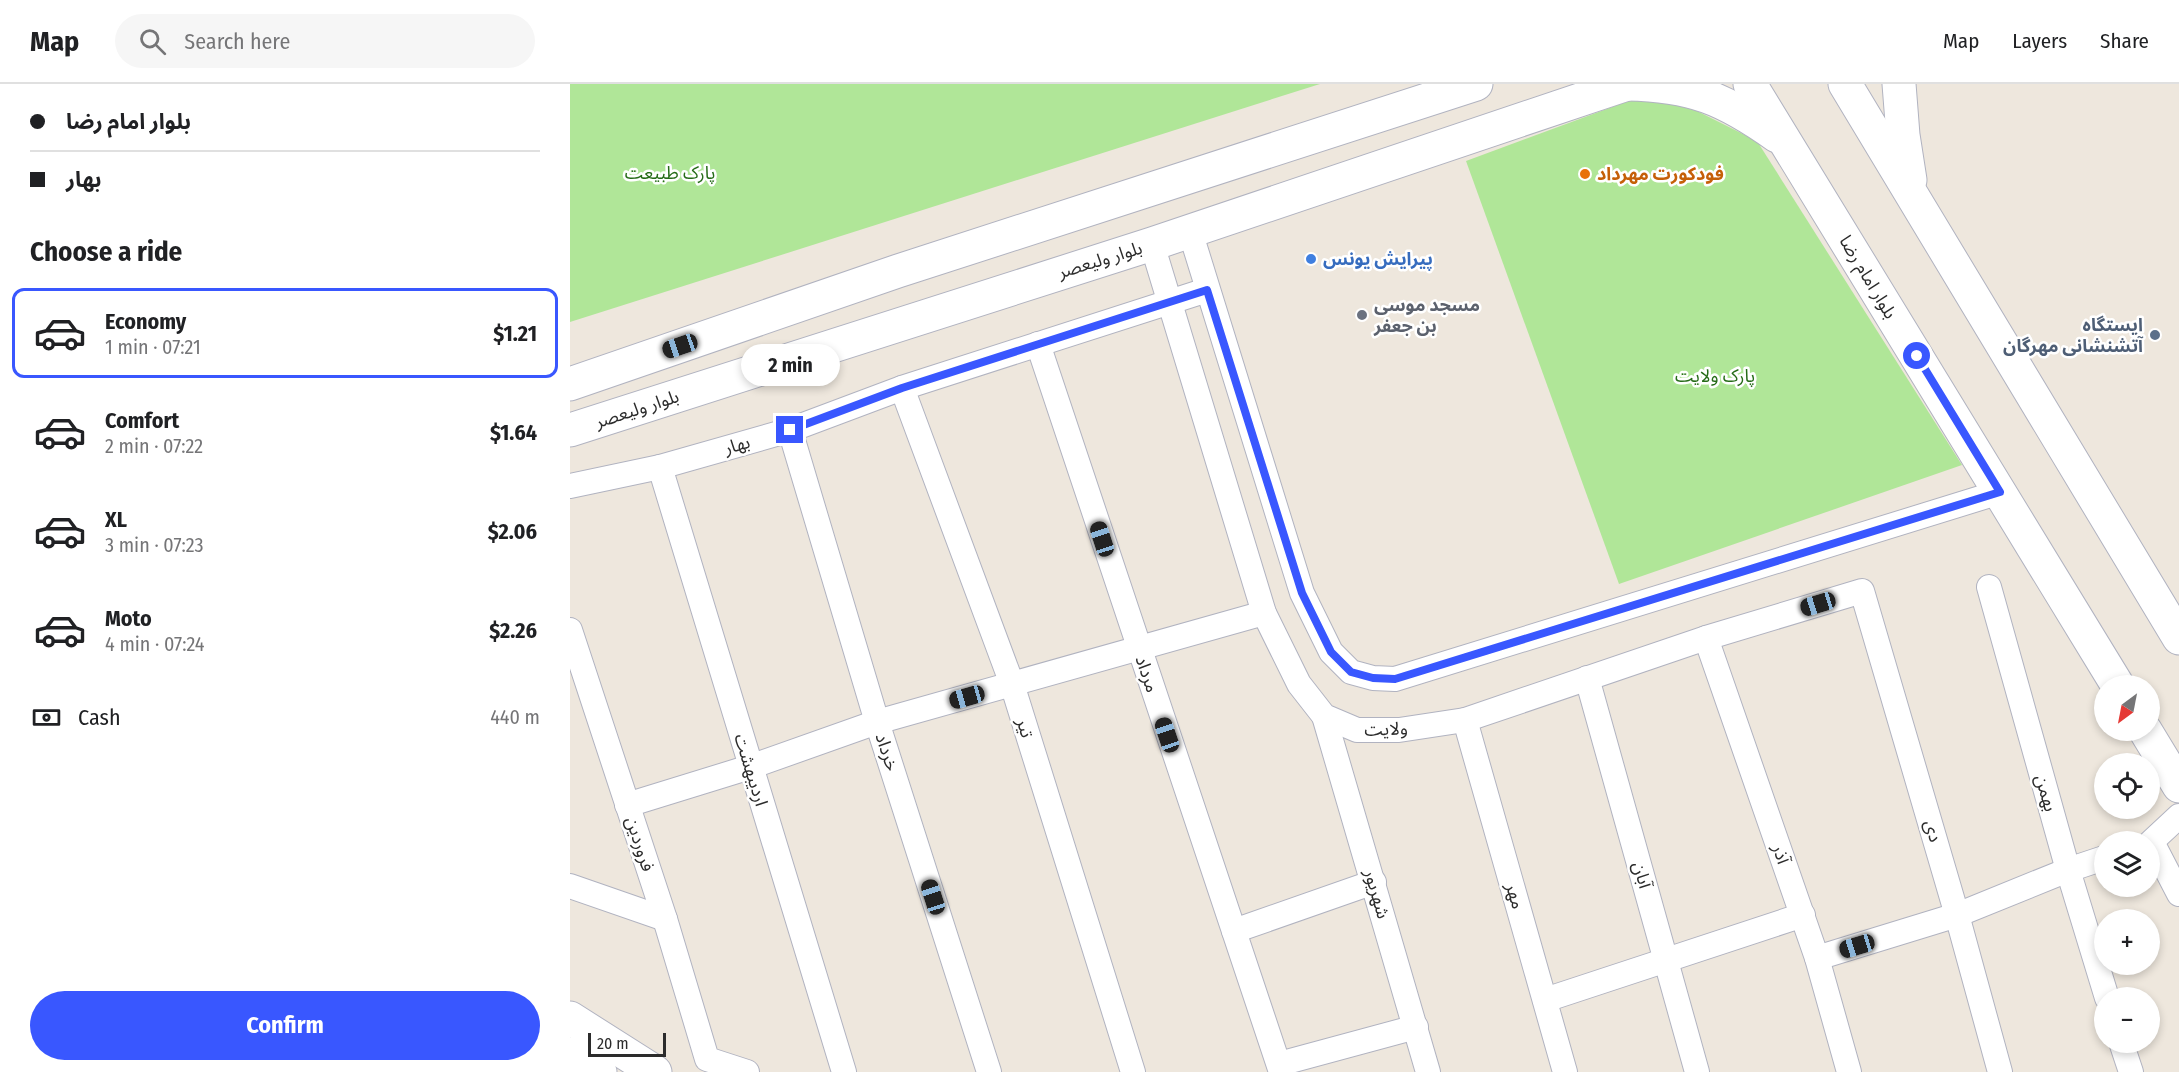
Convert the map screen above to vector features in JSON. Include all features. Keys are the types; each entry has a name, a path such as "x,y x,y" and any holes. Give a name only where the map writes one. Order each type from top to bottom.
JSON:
{"main road":[{"path":"570,384 898,271 1476,84"},
{"name":"بلوار ولیعصر","path":"570,430 1152,244 1627,84 1659,84 1707,95 1753,119 1786,143"},
{"name":"بلوار امام رضا","path":"1750,84 2111,675"},
{"path":"1845,84 2179,637"},
{"path":"1899,84 1903,135 1912,196"},
{"path":"898,271 914,320"},
{"path":"2152,741 2179,786"},
{"path":"570,1018 655,1072"},
{"path":"570,1054 600,1072"}],"street":[{"path":"1190,231 1302,593 1331,652 1351,672 1373,678 1395,679 2000,492"},
{"name":"ولایت","path":"1152,244 1264,613 1299,684 1324,716 1357,730 1399,730 1465,720 1706,638 1862,591"},
{"name":"بهار","path":"570,486 660,467 790,430 902,388 1207,290"},
{"name":"مرداد","path":"1038,344 1280,1068"},
{"name":"تیر","path":"902,388 1012,684 1133,1072"},
{"name":"خرداد","path":"790,430 877,722 989,1072"},
{"name":"اردیبهشت","path":"660,467 844,1072"},
{"name":"بهمن","path":"1989,587 2068,870 2104,987"},
{"name":"دی","path":"1862,591 1957,915 2000,1072"},
{"path":"627,805 750,767 877,722 1264,613"},
{"name":"فروردین","path":"570,630 665,919 707,1059 747,1072"},
{"name":"آذر","path":"1706,638 1803,915 1849,1072"},
{"name":"آبان","path":"1587,678 1697,1072"},
{"name":"شهریور","path":"1324,716 1428,1072"},
{"name":"مهر","path":"1465,720 1565,1072"},
{"path":"2160,834 2179,816"},
{"path":"2160,859 2179,894"},
{"path":"1817,958 1957,915 2094,861"},
{"path":"1234,931 1374,882"},
{"path":"570,886 665,919"},
{"path":"1545,1000 1803,915"},
{"path":"1280,1068 1416,1027"},
{"path":"2125,1053 2131,1072"}],"green space":[{"name":"پارک طبیعت","path":"570,84 1320,84 570,322"},
{"name":"پارک ولایت","path":"1642,96 1697,111 1757,141 1962,465 1619,584 1466,161"}],"place":[{"name":"فودکورت مهرداد","path":"1585,174"},
{"name":"پیرایش یونس","path":"1311,259"},
{"name":"مسجد موسی بن جعفر","path":"1362,315"},
{"name":"ایستگاه آتشنشانی مهرگان","path":"2155,335"}],"route":[{"path":"790,430 902,388 1207,290 1302,593 1331,652 1351,672 1373,678 1395,679 2000,492 1917,356"}]}
